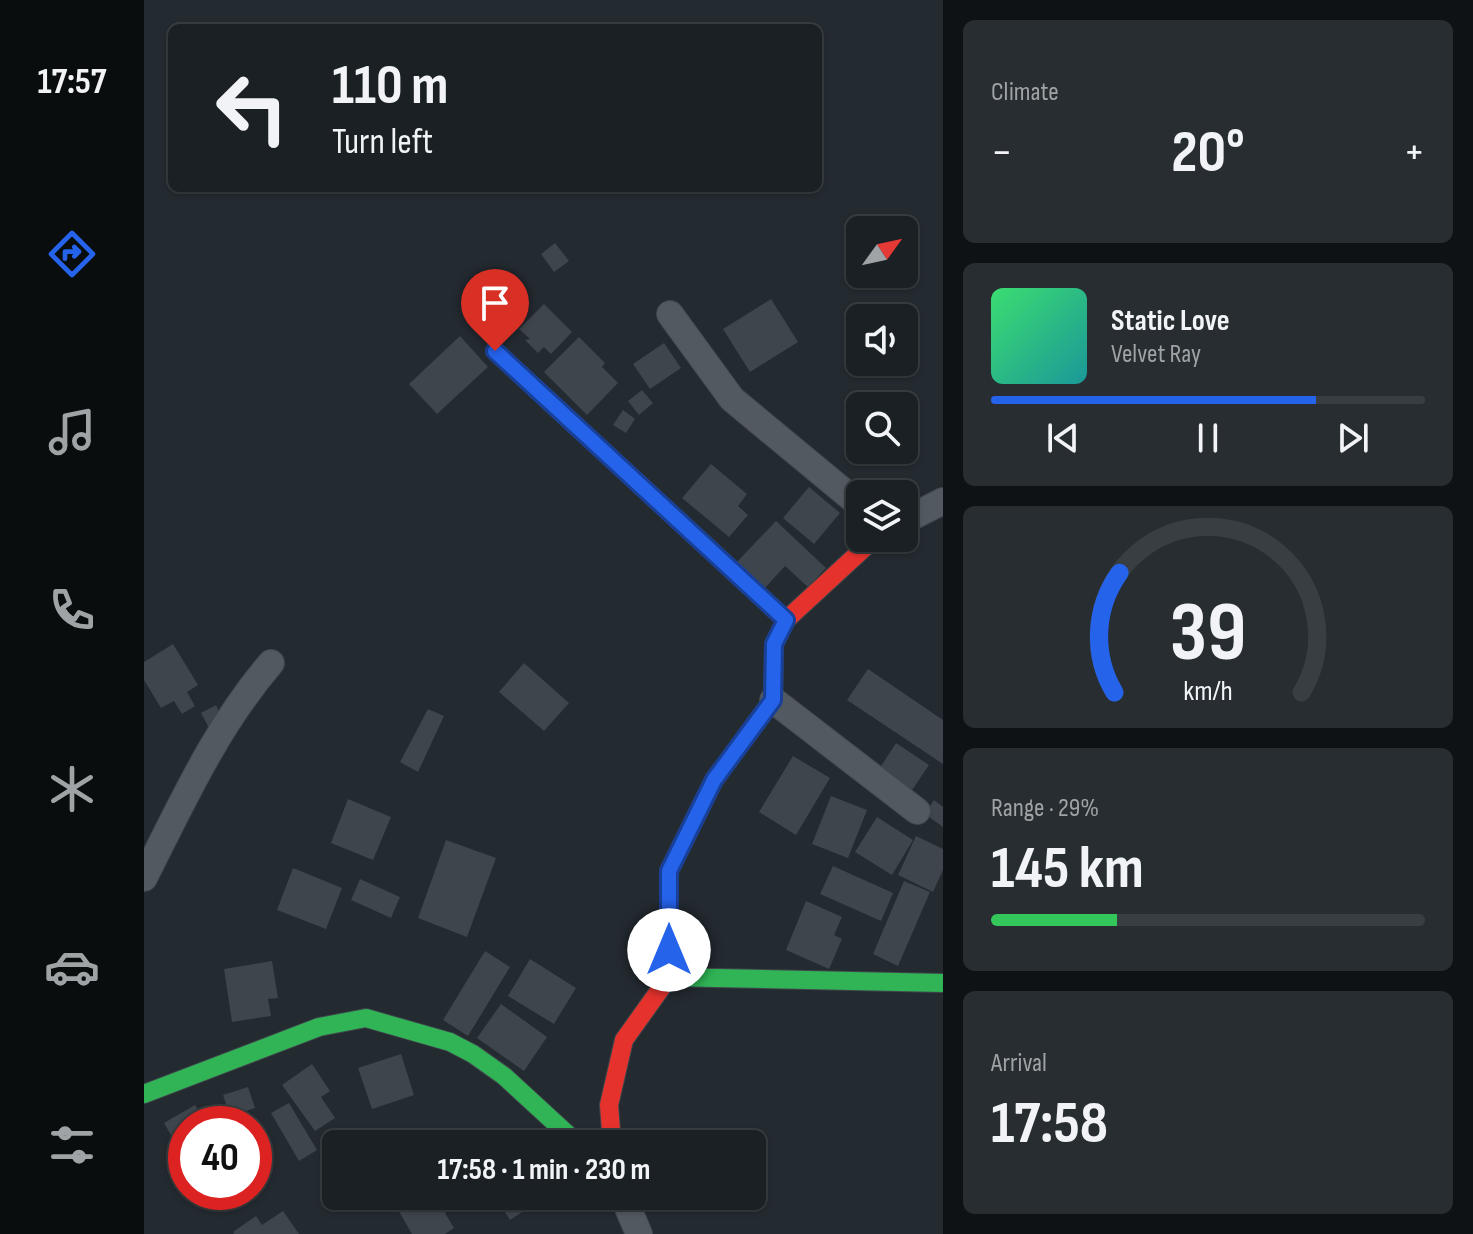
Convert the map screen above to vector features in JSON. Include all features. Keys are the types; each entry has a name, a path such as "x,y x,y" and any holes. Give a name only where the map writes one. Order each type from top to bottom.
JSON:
{"street":[{"path":"670,314 732,399 846,493"},
{"path":"495,351 786,620"},
{"path":"918,514 943,501"},
{"path":"611,1130 609,1105 624,1040 669,977 669,871 714,780 773,700 774,644 786,620 860,552"},
{"path":"144,878 207,756 243,696 271,663"},
{"path":"773,700 917,811"},
{"path":"669,977 943,983"},
{"path":"144,1094 319,1027 366,1018 450,1042 473,1054 504,1076 563,1130"},
{"path":"629,1210 639,1234"}],"building":[{"path":"555,243 569,261 554,272 541,254"},
{"path":"771,299 798,342 750,372 723,329"},
{"path":"544,304 572,332 551,354 544,347 538,353 525,340 530,339 519,329"},
{"path":"460,336 488,367 437,414 409,384"},
{"path":"579,337 605,363 602,367 618,383 587,415 544,372"},
{"path":"664,343 681,368 650,389 633,364"},
{"path":"642,390 653,403 639,415 628,401"},
{"path":"623,410 635,419 626,433 613,425"},
{"path":"711,464 747,494 738,506 748,515 729,537 682,498"},
{"path":"809,487 840,513 814,544 783,518"},
{"path":"776,521 826,568 808,587 785,566 764,589 736,563"},
{"path":"173,644 198,685 187,692 195,706 182,714 174,701 161,708 144,680 144,662"},
{"path":"524,663 569,703 544,731 499,692"},
{"path":"868,669 943,720 943,764 847,700"},
{"path":"216,705 223,720 209,728 201,713"},
{"path":"428,709 444,716 418,772 400,762"},
{"path":"896,743 929,765 908,796 876,774"},
{"path":"793,756 830,778 796,835 759,812"},
{"path":"831,796 867,810 848,858 812,844"},
{"path":"348,799 391,817 373,860 331,843"},
{"path":"934,800 943,807 943,827 925,814"},
{"path":"877,817 913,840 892,875 855,852"},
{"path":"916,836 943,849 943,870 933,892 898,875"},
{"path":"446,840 496,858 467,937 418,918"},
{"path":"833,866 893,893 881,921 820,894"},
{"path":"293,868 342,888 326,929 277,910"},
{"path":"360,879 400,897 391,918 351,900"},
{"path":"904,881 930,892 898,966 873,954"},
{"path":"806,901 842,917 834,935 842,939 829,969 786,950"},
{"path":"485,951 510,967 468,1036 443,1020"},
{"path":"530,959 576,988 554,1024 508,996"},
{"path":"272,961 278,998 268,999 271,1016 232,1022 224,969"},
{"path":"501,1004 547,1037 524,1071 477,1038"},
{"path":"401,1054 414,1095 372,1109 358,1068"},
{"path":"312,1064 330,1091 321,1097 335,1118 315,1131 282,1085"},
{"path":"248,1087 254,1106 227,1106 223,1095"},
{"path":"289,1103 317,1150 299,1161 272,1112"},
{"path":"398,1210 450,1210 445,1213 454,1228 445,1234 412,1234"},
{"path":"504,1210 523,1210 524,1211 510,1220"},
{"path":"283,1211 299,1234 233,1232 256,1216 262,1225"}],"traffic: fast":[{"path":"495,351 786,620"},
{"path":"669,977 943,983"},
{"path":"144,1094 319,1027 366,1018 450,1042 473,1054 504,1076 563,1130"}],"traffic: jam":[{"path":"611,1130 609,1105 624,1040 669,977 669,871 714,780 773,700 774,644 786,620 860,552"}],"route":[{"path":"495,351 786,620 774,644 773,700 714,780 669,871 669,950"}]}
